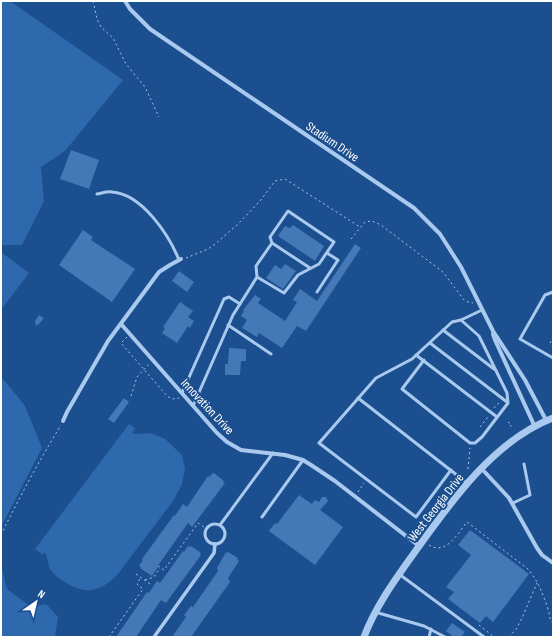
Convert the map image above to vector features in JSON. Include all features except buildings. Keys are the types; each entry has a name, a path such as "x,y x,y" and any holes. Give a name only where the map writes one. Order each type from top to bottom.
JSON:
{"street":[{"name":"Stadium Drive","path":"125,1 130,9 150,29 414,208 440,234 461,267 493,331 549,419"},
{"path":"63,421 108,341 159,272 180,260"},
{"name":"Innovation Drive","path":"121,324 217,434 235,447 249,451 285,455 303,460 335,481 419,546"},
{"name":"Stadium Drive","path":"493,331 495,340 535,427"},
{"name":"West Georgia Drive","path":"364,637 375,612 399,574 467,483 481,468 507,445 549,419"},
{"path":"481,468 503,490 513,503 537,548 542,555 553,563"},
{"path":"154,637 214,552 214,544"}],"lane":[{"path":"97,194 112,192 124,195 136,201 149,212 159,225 175,249 180,260"},
{"path":"257,277 284,294 298,275 319,264 334,242 288,211 270,237 272,243 310,268"},
{"path":"193,406 228,325 257,277 256,266 272,243"},
{"path":"317,292 338,260 327,253"},
{"path":"553,292 545,295 520,339 553,358"},
{"path":"182,393 224,299 229,297 240,304"},
{"path":"451,470 416,516 319,443 376,378 412,359 452,322 461,320 482,310"},
{"path":"424,360 402,389 470,443 475,443 482,437 508,403 507,393 479,336 461,320"},
{"path":"228,325 271,354"},
{"path":"443,330 496,371"},
{"path":"430,343 508,403"},
{"path":"416,355 497,417"},
{"path":"358,398 467,483"},
{"path":"220,526 273,453"},
{"path":"262,517 303,460"},
{"path":"513,503 530,495 524,464"},
{"path":"214,524 220,526 224,530 225,537 221,542 214,544 209,542 205,533 206,529 214,524"},
{"path":"399,574 484,637"},
{"path":"375,612 424,626 445,637"},
{"path":"429,637 431,629"}],"path":[{"path":"93,1 97,19 102,28 113,38 126,64 145,87 159,117"},
{"path":"180,260 208,249 214,245 242,220 260,201 275,181 285,179 360,227"},
{"path":"351,239 365,222 372,221 381,225 443,272 464,300 472,303"},
{"path":"130,334 121,343 167,396 172,399 180,398"},
{"path":"550,343 553,337"},
{"path":"131,396 137,377 153,360"},
{"path":"1,536 13,510 63,421"},
{"path":"508,422 512,427"},
{"path":"468,469 470,443"},
{"path":"357,492 361,487"},
{"path":"429,545 437,548 448,545 467,522 528,569 537,582 553,623"},
{"path":"158,566 164,570 198,524 206,529"},
{"path":"145,580 154,577 160,568"},
{"path":"136,574 150,584"},
{"path":"109,637 143,589 137,584 141,577"},
{"path":"509,637 517,628 537,582"},
{"path":"479,625 494,637"}],"shaded area":[{"path":"1,1 10,1 123,80 65,151 41,167 44,201 22,245 1,245"},
{"path":"1,252 29,273 1,310"},
{"path":"1,379 4,380 25,406 42,448 1,527"},
{"path":"129,424 135,428 132,433 151,433 165,439 182,455 185,469 182,484 173,501 118,574 99,588 91,590 80,589 67,584 56,576 49,567 45,552 43,555 35,549"},
{"path":"1,554 2,569 7,589 31,607 46,604 58,617 55,637 1,637"}]}
